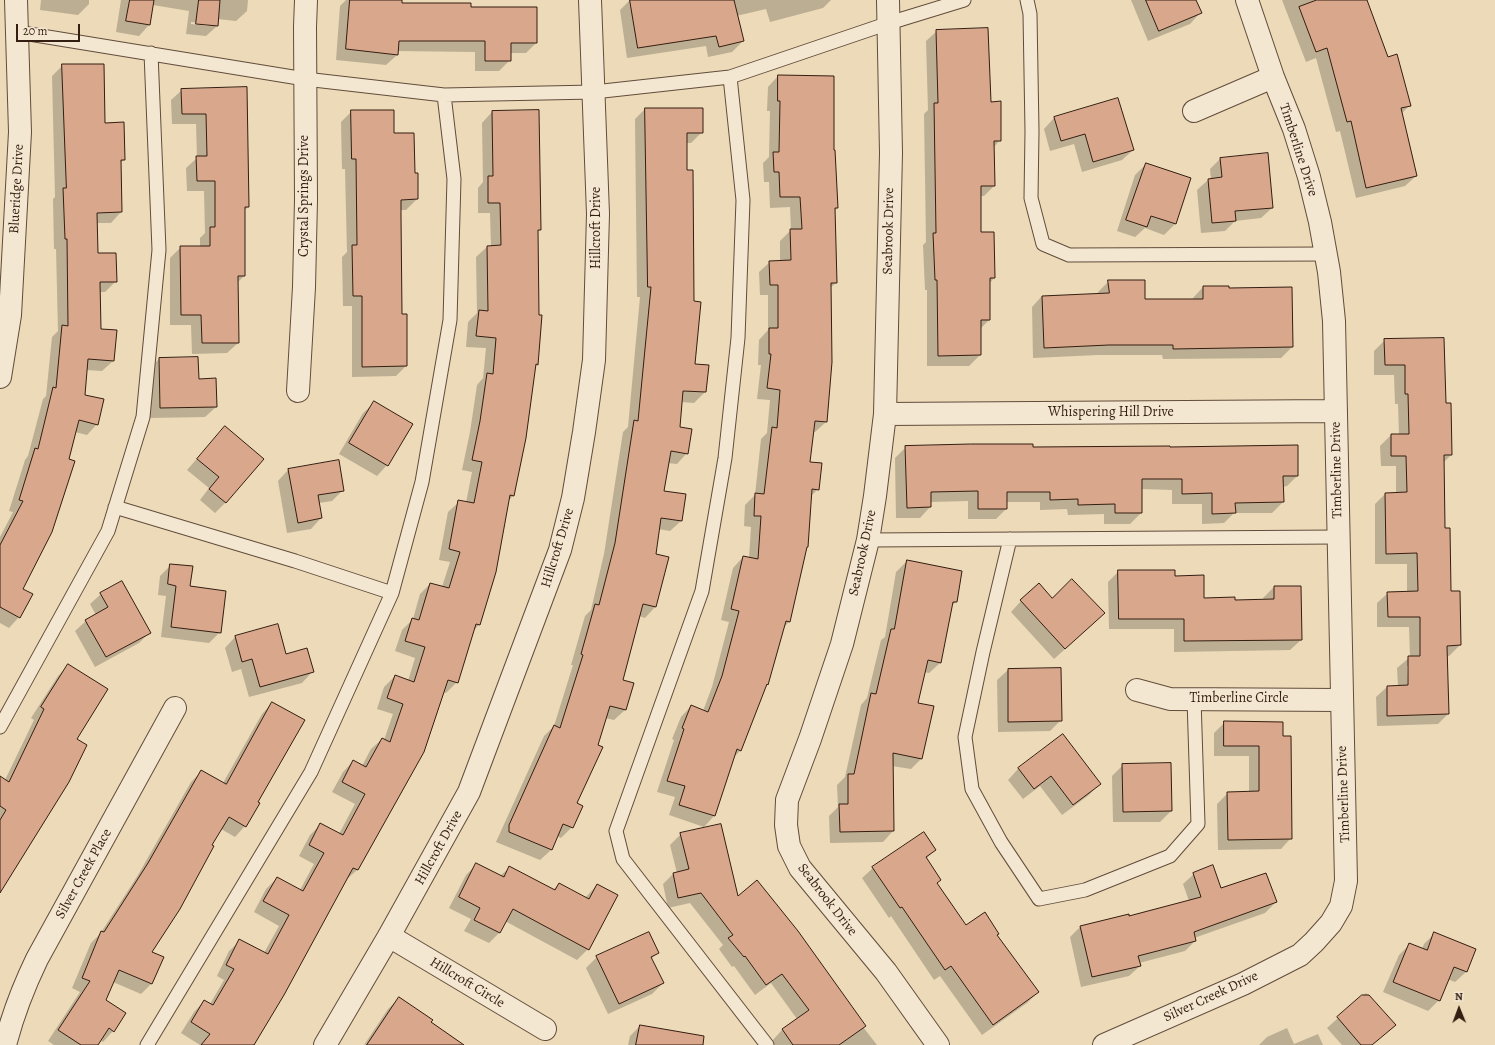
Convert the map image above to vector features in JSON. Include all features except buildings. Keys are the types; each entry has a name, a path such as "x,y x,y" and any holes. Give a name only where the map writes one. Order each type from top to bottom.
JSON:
{"street":[{"name":"Blueridge Drive","path":"0,377 10,315 6,285 7,242 20,132 16,0"},
{"name":"Crystal Springs Drive","path":"298,391 304,279 306,200 306,0"},
{"name":"Hillcroft Drive","path":"324,1045 389,936 469,792 560,550 573,498 594,360 598,214 590,0"},
{"name":"Seabrook Drive","path":"888,0 891,153 885,414 875,496 868,540 842,644 810,739 787,800 786,825 789,846 800,868 886,972 938,1045"},
{"name":"Timberline Drive","path":"1247,0 1294,129 1308,177 1320,222 1326,254 1334,321 1346,881 1341,906 1331,923 1314,942"},
{"path":"1194,111 1274,77"},
{"name":"Whispering Hill Drive","path":"885,414 1336,411"},
{"name":"Timberline Circle","path":"1137,690 1170,699 1341,700"},
{"name":"Silver Creek Place","path":"5,1045 22,991 37,959 175,708"},
{"name":"Hillcroft Circle","path":"389,936 545,1029"},
{"name":"Silver Creek Drive","path":"1104,1045 1243,984 1300,955 1314,942"}],"lane":[{"path":"17,32 305,79 444,95 594,92 730,77 889,23 964,0"},
{"path":"1026,0 1030,14 1032,131 1031,198 1043,244 1069,255 1326,254"},
{"path":"0,727 108,531 143,417 159,250 151,53"},
{"path":"730,77 744,200 738,338 726,458 702,591 616,831 623,860 767,1045"},
{"path":"147,1045 312,772 392,593 422,482 450,320 454,179 444,95"},
{"path":"115,507 295,561 392,593"},
{"path":"868,540 1338,537"},
{"path":"1010,539 983,652 965,737 972,789 1001,842 1038,899 1085,890 1170,856 1198,824 1194,699"}]}
